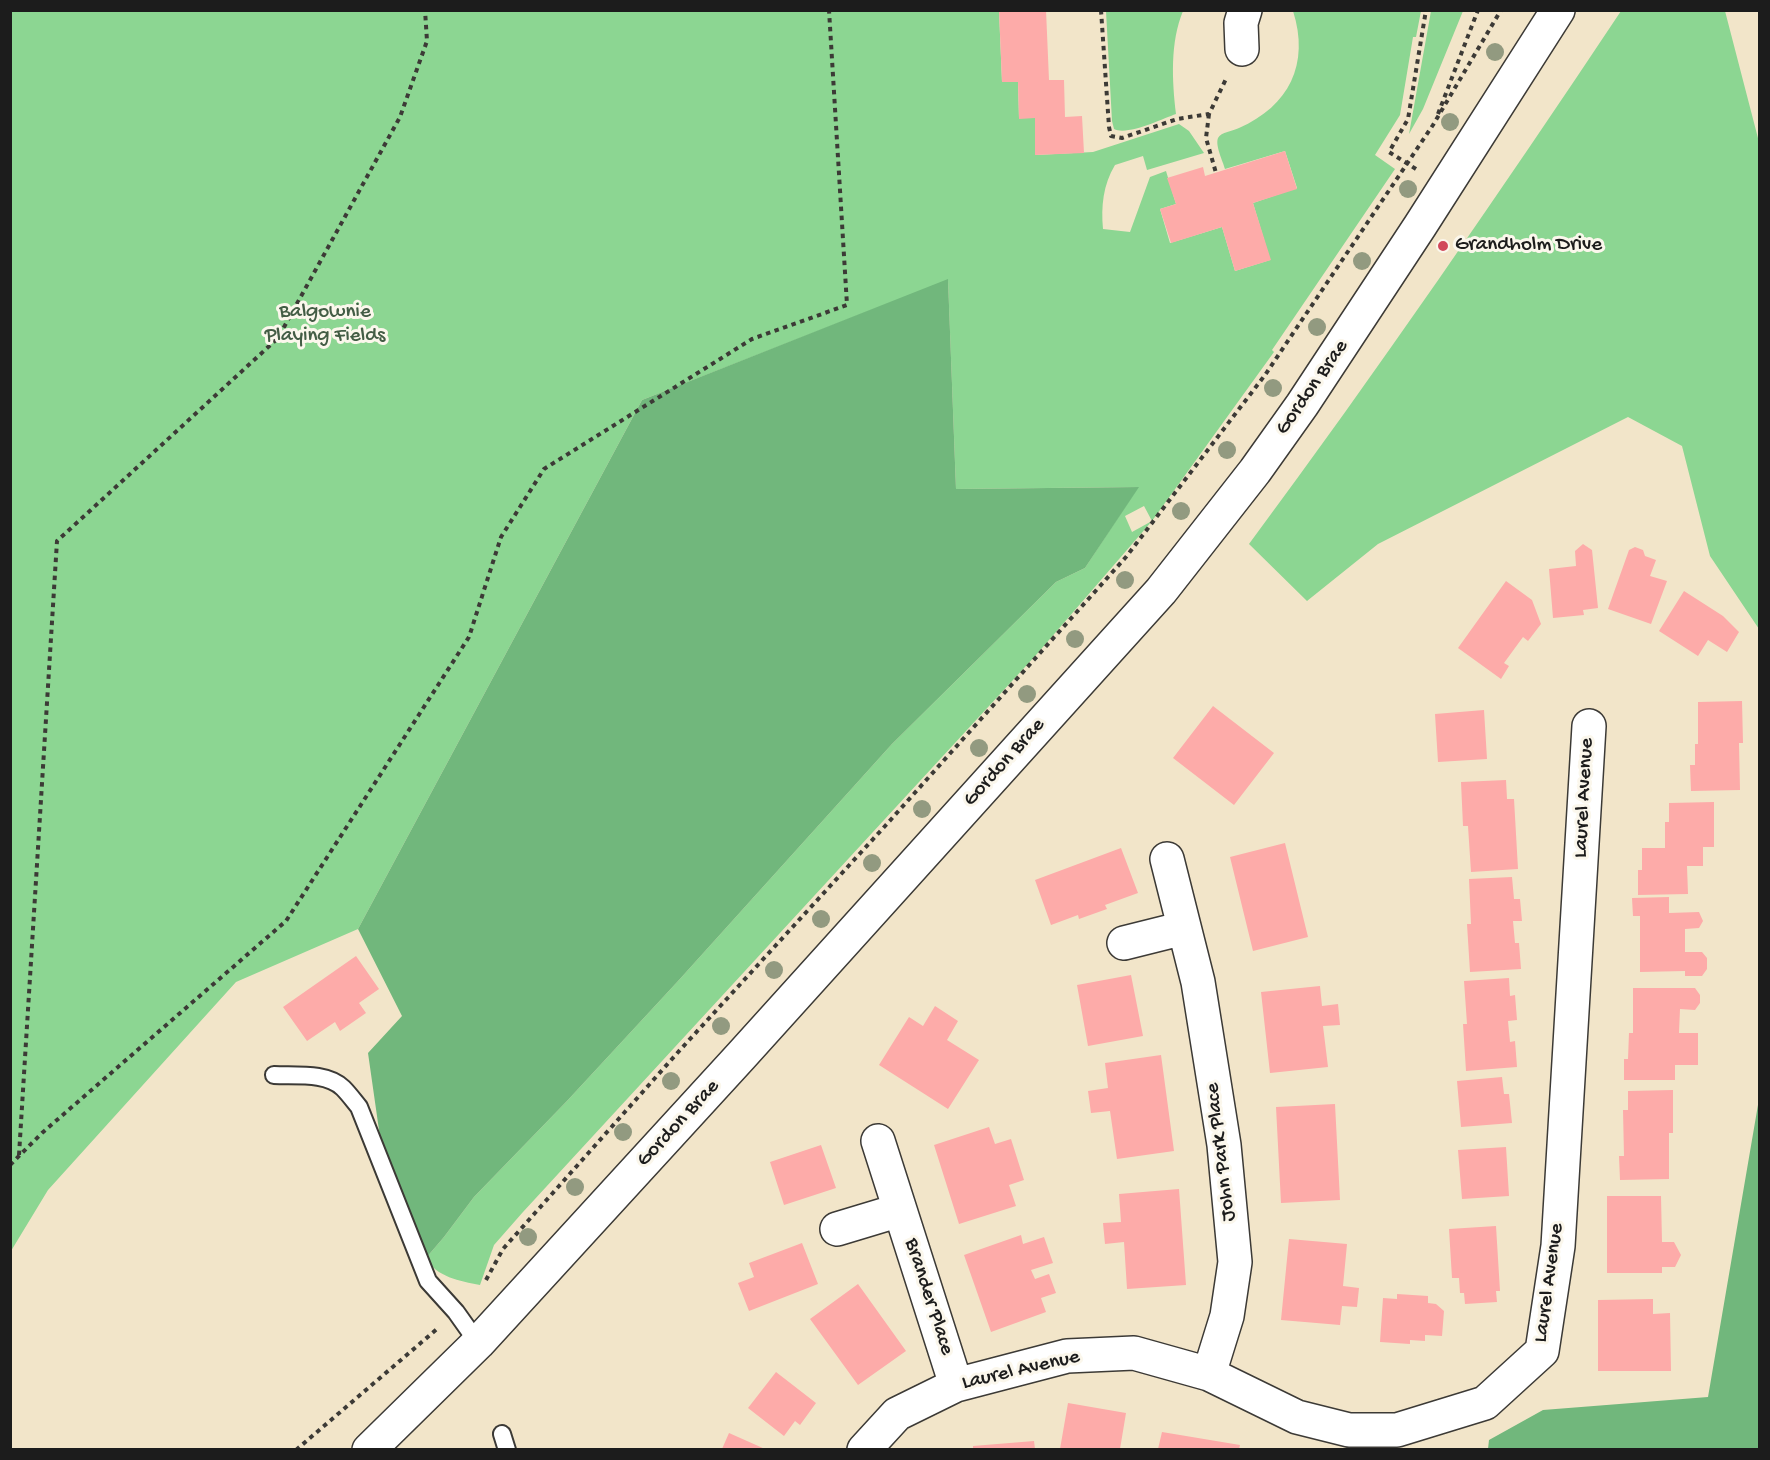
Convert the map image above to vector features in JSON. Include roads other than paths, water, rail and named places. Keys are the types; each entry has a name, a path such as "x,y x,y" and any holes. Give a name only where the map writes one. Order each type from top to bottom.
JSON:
{"street":[{"path":"1242,49 1241,24 1245,10"},
{"name":"Gordon Brae","path":"369,1449 478,1342 749,1047 1161,591 1255,471 1302,405 1558,10"},
{"name":"Laurel Avenue","path":"864,1449 897,1414 956,1385 1067,1356 1134,1353 1209,1374 1297,1417 1349,1430 1397,1430 1485,1403 1542,1351 1558,1246 1589,726"},
{"name":"John Park Place","path":"1167,859 1198,982 1224,1145 1235,1263 1227,1316 1209,1374"},
{"path":"1124,943 1184,928"},
{"name":"Brander Place","path":"878,1141 956,1385"},
{"name":"Brander Place","path":"837,1229 900,1210"}],"lane":[{"path":"274,1076 330,1079 342,1087 359,1107 428,1281 456,1312 478,1342"}],"place":[{"name":"Grandholm Drive","path":"1443,246"}],"park label":[{"name":"Balgownie Playing Fields","path":"325,325"}]}
